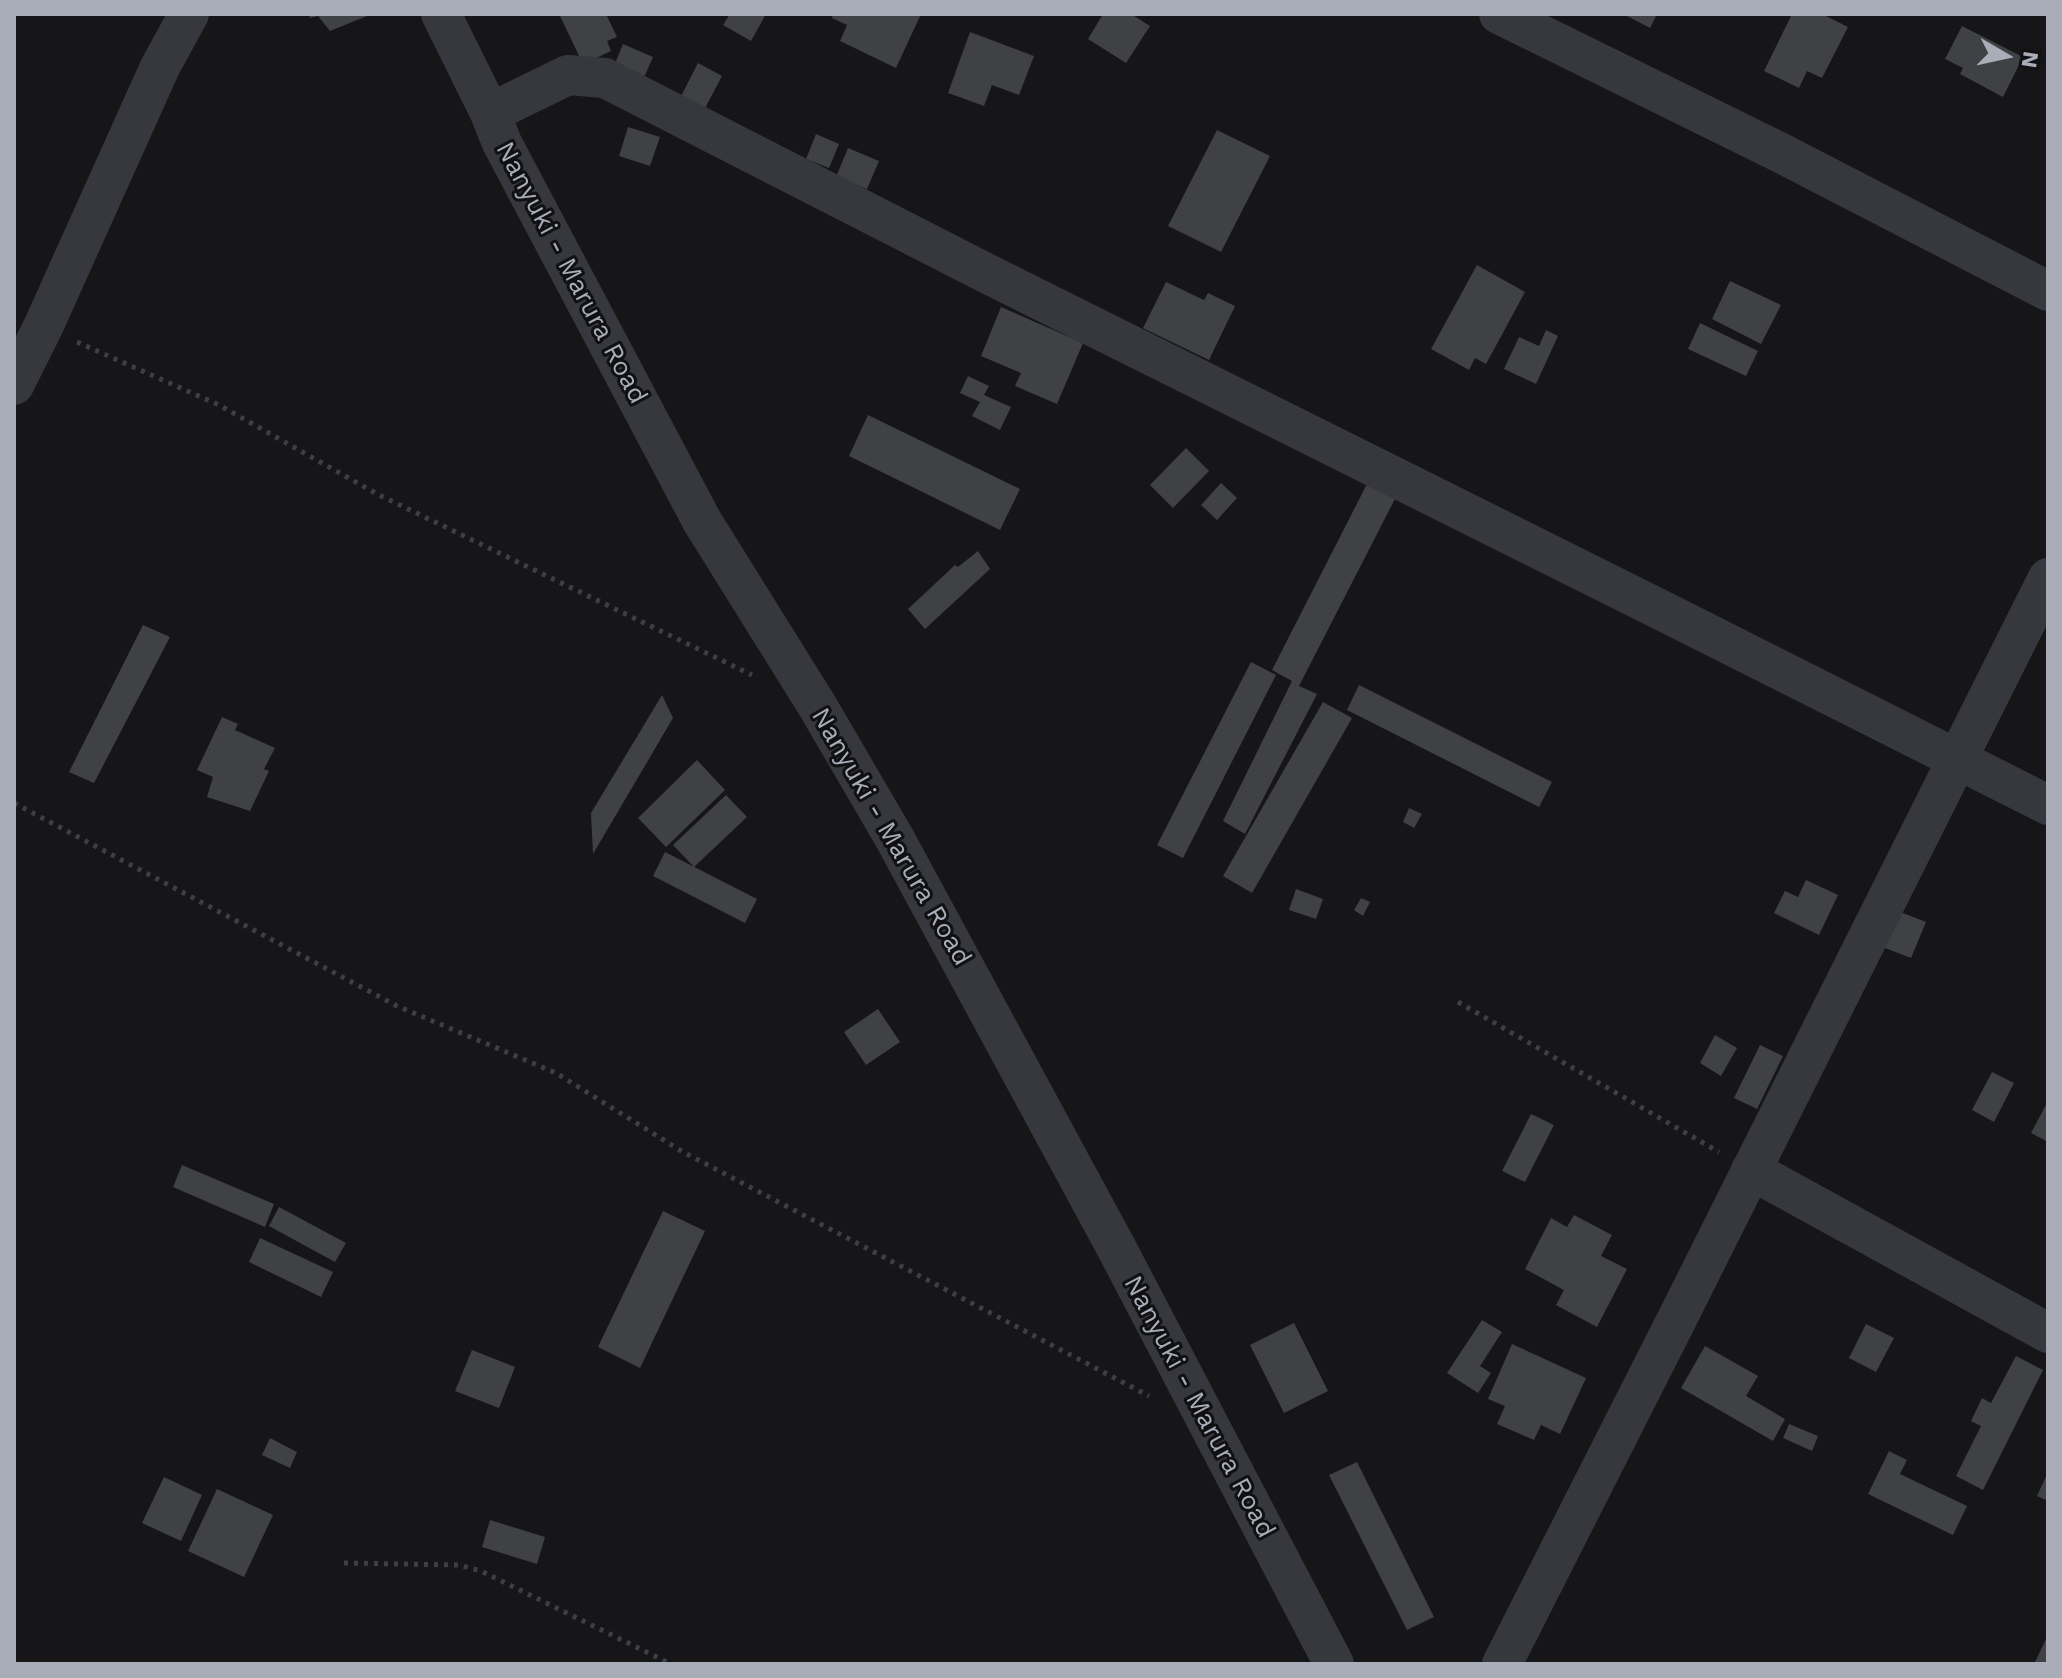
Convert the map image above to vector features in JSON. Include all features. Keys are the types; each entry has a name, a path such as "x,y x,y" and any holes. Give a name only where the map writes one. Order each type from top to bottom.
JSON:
{"street":[{"path":"14,385 160,67 189,14"},
{"name":"Nanyuki - Marura Road","path":"441,14 502,143 702,521 818,707 895,839 1117,1249 1334,1664"},
{"path":"1499,14 1781,153 2048,291"},
{"path":"490,113 568,75 605,78 986,273 2048,805"},
{"path":"1502,1664 2048,578"},
{"path":"1751,1170 2048,1333"}],"path":[{"path":"43,327 219,405 377,494 754,676"},
{"path":"14,803 397,1006 556,1073 683,1152 1155,1399"},
{"path":"1458,1002 1751,1170"},
{"path":"344,1563 459,1565 481,1571 671,1664"}],"building":[{"path":"309,14 372,14 330,31 318,16 310,18"},
{"path":"559,14 606,14 617,37 607,41 611,51 583,64"},
{"path":"730,14 766,14 751,41 723,25"},
{"path":"833,14 921,14 896,68 840,41 847,25 832,18"},
{"path":"1103,14 1131,14 1150,26 1126,63 1088,39"},
{"path":"1623,14 1657,14 1650,28"},
{"path":"1792,14 1822,14 1848,27 1822,78 1807,71 1799,88 1764,71"},
{"path":"1962,26 2023,57 2003,97 1960,74 1963,68 1945,59"},
{"path":"970,32 1034,56 1019,95 992,85 984,106 948,93"},
{"path":"623,44 653,57 641,84 612,71"},
{"path":"698,63 722,76 703,112 679,100"},
{"path":"628,127 660,137 650,166 619,156"},
{"path":"1217,130 1270,156 1221,252 1168,226"},
{"path":"816,134 839,144 829,168 806,159"},
{"path":"848,148 879,161 867,189 836,177"},
{"path":"1477,265 1525,292 1486,364 1475,358 1469,370 1431,349"},
{"path":"1730,281 1781,305 1761,344 1712,319"},
{"path":"1166,282 1204,300 1208,293 1235,306 1209,360 1143,328"},
{"path":"1001,307 1083,343 1057,404 1015,386 1021,373 981,356"},
{"path":"1700,323 1758,351 1746,376 1688,349"},
{"path":"1546,330 1558,336 1536,384 1504,369 1519,337 1539,346"},
{"path":"968,376 989,386 984,395 1011,407 1000,430 972,416 980,402 960,393"},
{"path":"868,415 1020,489 1000,530 849,456"},
{"path":"1186,448 1209,471 1173,508 1150,485"},
{"path":"1369,480 1397,495 1299,686 1317,694 1245,834 1223,821 1292,681 1272,670"},
{"path":"1221,483 1237,498 1217,520 1201,505"},
{"path":"978,551 990,569 925,629 908,609 955,565 958,567"},
{"path":"143,625 170,637 94,783 69,772"},
{"path":"1251,662 1276,675 1183,858 1157,845"},
{"path":"1359,685 1552,782 1539,807 1347,710"},
{"path":"662,695 673,718 593,854 591,813"},
{"path":"1323,702 1352,718 1252,893 1223,876"},
{"path":"222,717 238,724 235,730 275,748 264,769 269,771 250,811 207,797 213,777 197,770"},
{"path":"697,760 725,790 666,847 638,818"},
{"path":"726,795 747,817 694,867 673,845"},
{"path":"1409,808 1422,814 1414,828 1403,822"},
{"path":"665,852 757,899 745,923 653,876"},
{"path":"1806,880 1838,895 1819,935 1774,913 1785,891 1798,897"},
{"path":"1296,889 1323,899 1316,919 1289,910"},
{"path":"1361,898 1370,902 1363,916 1354,910"},
{"path":"1895,910 1926,922 1911,958 1880,946"},
{"path":"878,1009 900,1042 866,1065 844,1032"},
{"path":"1715,1035 1737,1048 1721,1076 1700,1063"},
{"path":"1760,1045 1783,1056 1757,1109 1734,1098"},
{"path":"1992,1072 2014,1083 1994,1122 1972,1110"},
{"path":"2048,1101 2048,1142 2031,1133"},
{"path":"1531,1114 1554,1125 1525,1182 1502,1171"},
{"path":"182,1165 274,1204 265,1227 173,1187"},
{"path":"279,1207 346,1243 335,1262 269,1226"},
{"path":"663,1211 705,1231 640,1368 598,1347"},
{"path":"1574,1215 1612,1235 1601,1256 1627,1269 1597,1327 1556,1305 1564,1290 1525,1269 1551,1218 1567,1227"},
{"path":"260,1238 333,1272 321,1297 249,1262"},
{"path":"1482,1320 1502,1332 1480,1366 1491,1373 1478,1393 1447,1373"},
{"path":"1294,1323 1328,1391 1284,1413 1250,1345"},
{"path":"1866,1324 1894,1338 1876,1372 1849,1358"},
{"path":"1512,1344 1586,1378 1560,1434 1541,1425 1534,1440 1497,1424 1505,1406 1488,1399"},
{"path":"1705,1346 1758,1376 1746,1396 1785,1419 1773,1441 1681,1388"},
{"path":"472,1350 515,1367 499,1408 455,1391"},
{"path":"2016,1356 2043,1370 1983,1490 1956,1476 1981,1426 1971,1421 1982,1398 1991,1403"},
{"path":"1789,1424 1818,1436 1812,1451 1783,1438"},
{"path":"270,1438 297,1452 290,1468 262,1455"},
{"path":"1889,1451 1907,1460 1900,1474 1967,1506 1953,1535 1868,1494"},
{"path":"1357,1462 1434,1617 1407,1630 1329,1475"},
{"path":"2048,1472 2048,1501 2037,1496"},
{"path":"164,1477 202,1495 181,1541 142,1523"},
{"path":"217,1489 273,1515 244,1577 188,1551"},
{"path":"490,1520 545,1537 537,1564 482,1547"},
{"path":"2048,1635 2048,1664 2034,1664"}]}
